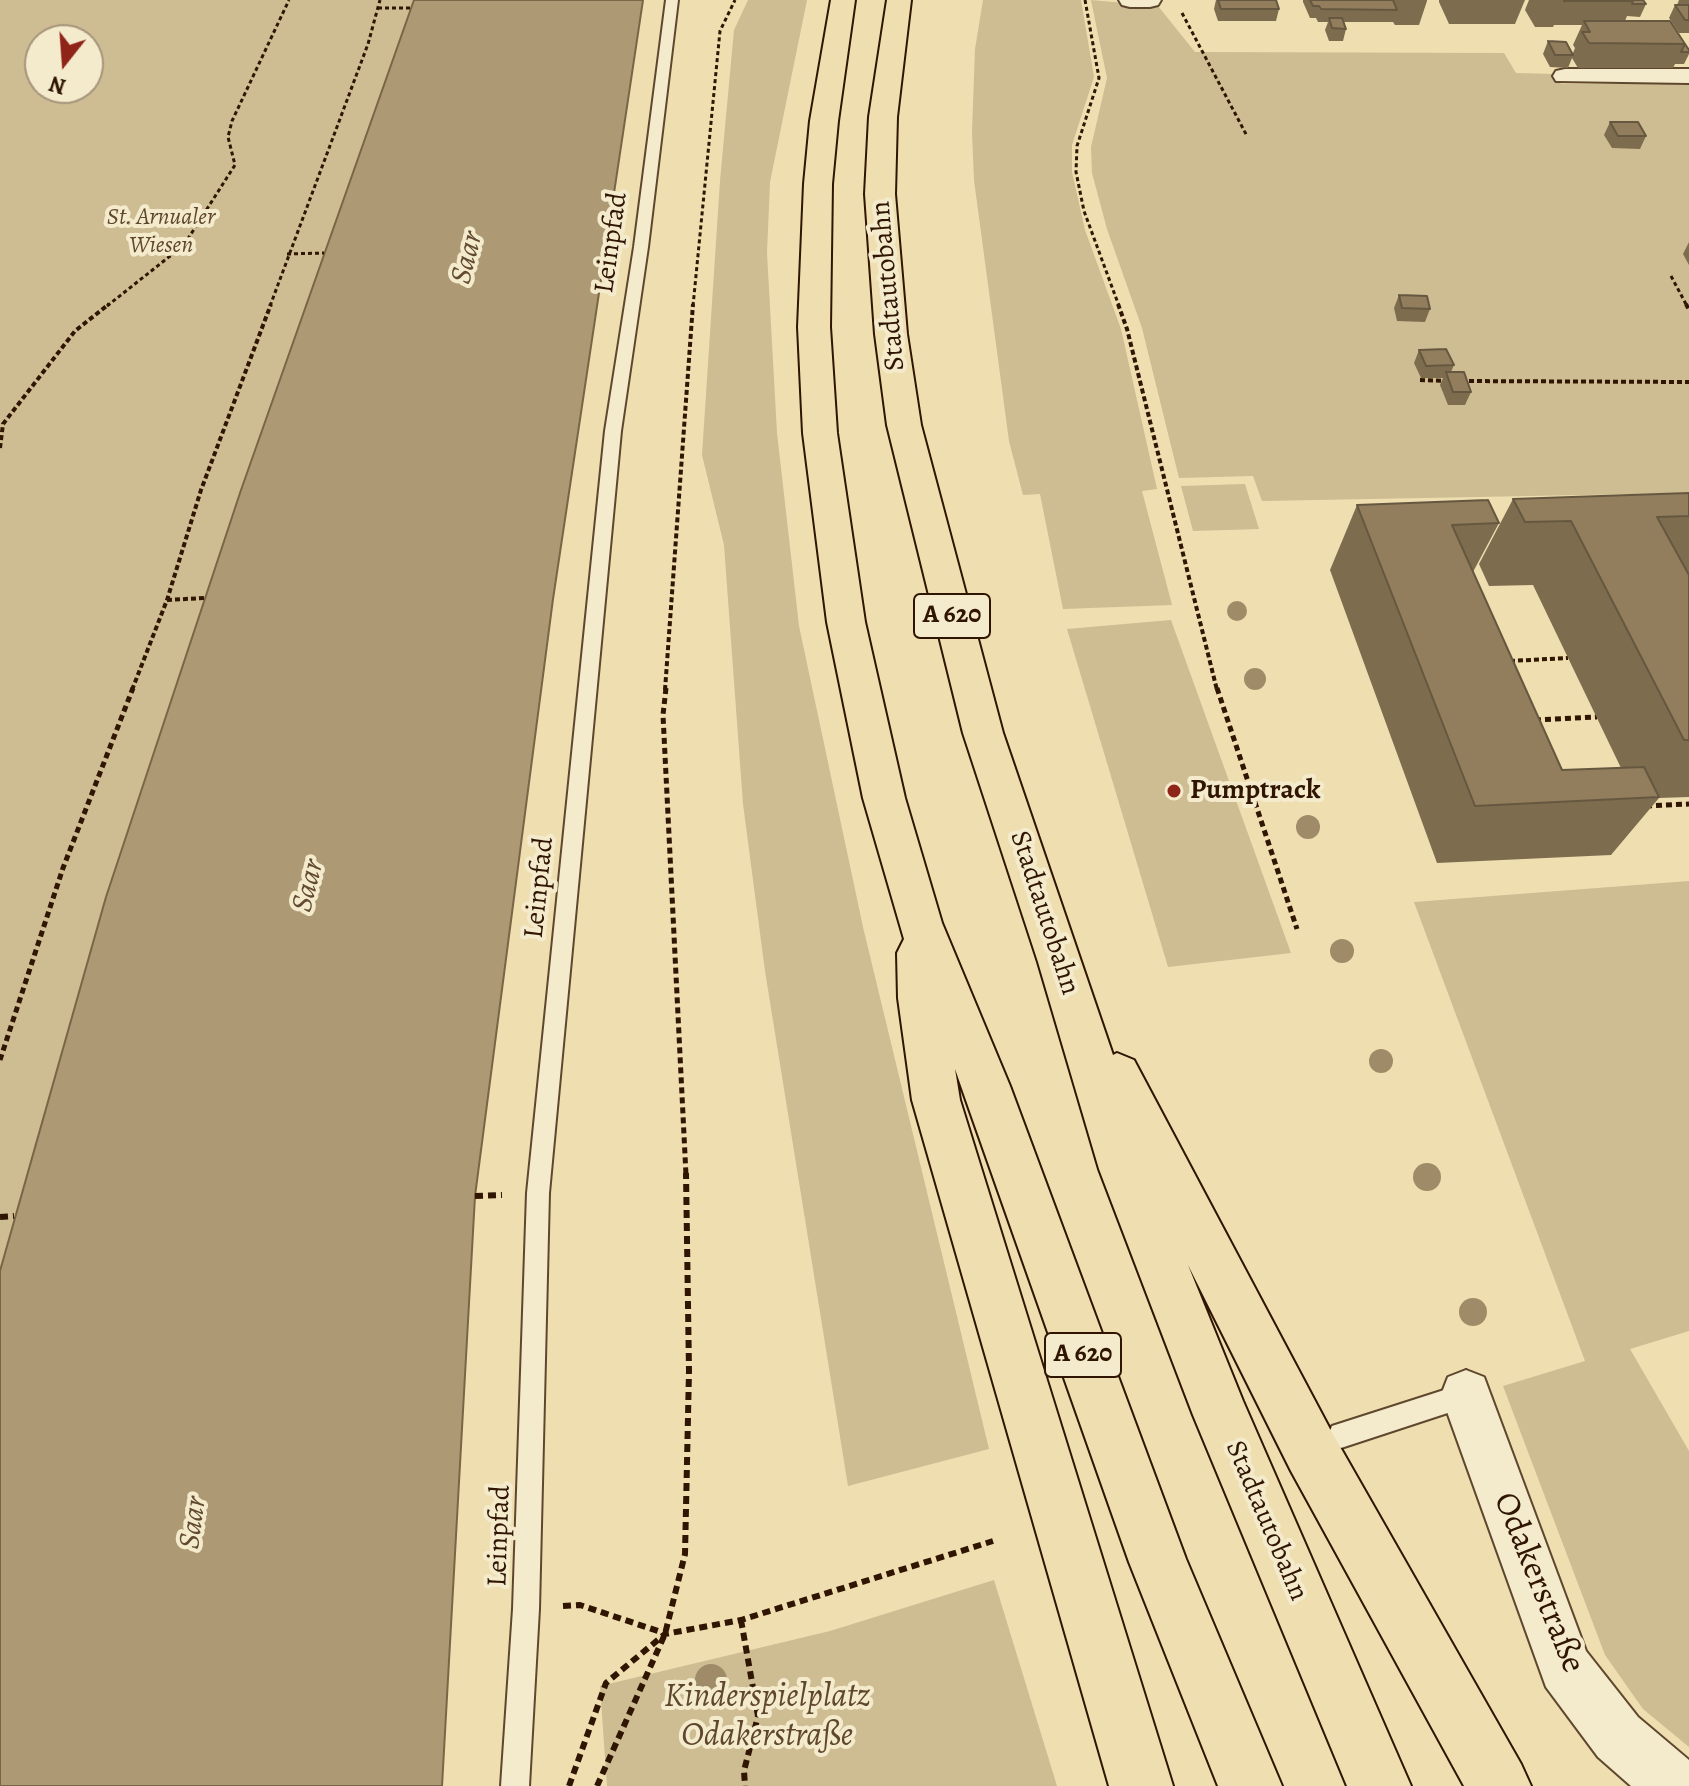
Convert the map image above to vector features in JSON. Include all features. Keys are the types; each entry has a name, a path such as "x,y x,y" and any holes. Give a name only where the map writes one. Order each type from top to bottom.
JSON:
{"highway":[{"name":"A 620","path":"843,0 818,184 814,327 820,433 846,622 884,798 920,923 986,1086 1158,1562 1250,1786"},
{"name":"Stadtautobahn","path":"899,0 883,117 880,194 891,334 904,425 983,733 1061,962 1124,1169 1221,1415 1379,1786"},
{"path":"920,923 921,998 936,1100 1141,1786"},
{"path":"1061,962 1311,1451 1499,1786"}],"street":[{"path":"1130,0 1150,0"},
{"path":"1565,76 1689,76"},
{"name":"Odakerstraße","path":"1466,1395 1565,1668 1618,1737 1675,1786"}],"lane":[{"name":"Leinpfad","path":"515,1786 526,1609 538,1193 613,431 641,247 672,0"},
{"path":"1341,1435 1466,1395"}],"path":[{"path":"0,448 3,424 75,331 184,245 202,220 235,165 228,137 232,121 289,0"},
{"path":"0,1060 63,868 167,600 201,490 368,44 380,0"},
{"path":"597,1786 665,1634 685,1554 689,1371 685,1123 663,715 691,328 720,31 735,0"},
{"path":"1085,0 1099,78 1077,146 1076,172 1084,211 1127,329 1209,666 1297,929"},
{"path":"378,8 411,8"},
{"path":"1181,12 1247,136"},
{"path":"287,254 324,253"},
{"path":"1671,276 1689,310"},
{"path":"1420,380 1689,382"},
{"path":"167,600 204,598"},
{"path":"1504,649 1515,673"},
{"path":"1510,661 1568,658"},
{"path":"1530,708 1541,733"},
{"path":"1535,720 1597,717"},
{"path":"1632,806 1689,804"},
{"path":"475,1196 504,1195"},
{"path":"0,1217 14,1216"},
{"path":"569,1786 606,1683 665,1634 741,1620 993,1541"},
{"path":"580,1605 665,1634"},
{"path":"741,1620 758,1716 744,1771 745,1786"}],"green space":[{"name":"St. Arnualer Wiesen","path":"0,0 414,0 241,490 106,897 0,1271"},
{"path":"748,0 807,0 770,182 767,253 777,433 799,626 863,927 989,1449 848,1486 765,971 743,804 724,545 702,455 720,181 734,30"},
{"path":"983,0 1081,0 1094,77 1072,145 1072,172 1085,230 1121,329 1157,489 1142,491 1172,605 1063,609 1040,494 1023,495 1009,441 974,180 975,49"},
{"path":"1091,0 1158,6 1195,52 1504,53 1516,73 1554,74 1561,84 1689,84 1689,493 1262,501 1253,476 1179,478 1142,328 1107,229 1092,173 1091,147 1107,78"},
{"path":"1245,484 1259,529 1193,531 1181,486"},
{"name":"Pumptrack","path":"1171,620 1291,953 1168,967 1067,629"},
{"path":"1689,881 1689,1331 1630,1349 1689,1451 1689,1747 1643,1709 1605,1655 1503,1386 1585,1361 1414,902"},
{"name":"Kinderspielplatz Odakerstraße","path":"994,1580 1057,1786 607,1786 600,1686 830,1631"}],"water":[{"name":"Saar","path":"414,0 643,0 553,599 475,1196 442,1786 0,1786 0,1271 106,897 241,490"}],"building":[{"path":"1218,0 1276,0 1279,9 1221,9"},
{"path":"1310,0 1393,0 1397,10 1321,9 1313,6"},
{"path":"1633,0 1633,1 1564,1"},
{"path":"1633,0 1643,0 1646,4 1632,4"},
{"path":"1675,5 1689,5 1689,20 1685,20"},
{"path":"1329,18 1342,18 1346,29 1332,28"},
{"path":"1584,21 1670,21 1685,44 1589,43 1582,32 1590,32"},
{"path":"1548,41 1566,42 1573,55 1555,55"},
{"path":"1610,122 1638,122 1646,136 1618,136"},
{"path":"1399,295 1427,296 1430,309 1402,308"},
{"path":"1446,349 1454,365 1426,366 1419,350"},
{"path":"1446,372 1464,372 1471,392 1453,392"},
{"path":"1689,493 1689,516 1657,517 1689,575 1689,740 1684,740 1571,521 1525,522 1513,499"},
{"path":"1488,500 1499,523 1452,525 1562,770 1644,767 1659,797 1475,806 1357,505"}],"place":[{"name":"Pumptrack","path":"1174,791"}]}
